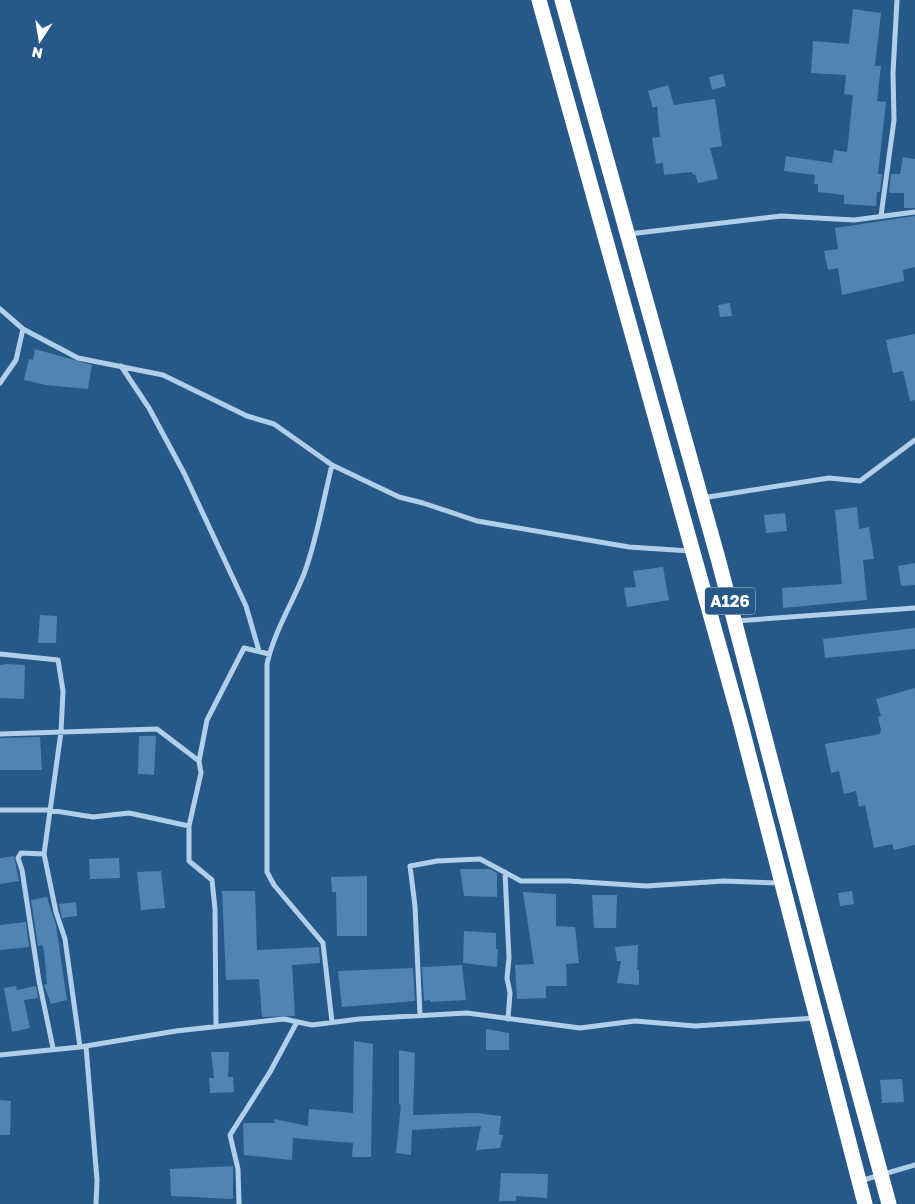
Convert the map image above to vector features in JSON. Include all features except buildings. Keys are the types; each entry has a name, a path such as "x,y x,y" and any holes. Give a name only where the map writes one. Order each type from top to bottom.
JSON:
{"highway":[{"name":"A126","path":"539,0 693,551 782,883 865,1204"},
{"name":"A126","path":"562,0 626,234 702,498 889,1204"}],"street":[{"path":"880,216 894,120 893,73 897,0"},
{"path":"626,234 781,216 854,220 915,212"},
{"path":"0,309 23,330 78,358 164,374 247,416 274,424 332,465 399,498 423,503 478,521 628,547 693,551"},
{"path":"0,383 16,360 23,330"},
{"path":"121,366 148,408 184,472 246,606 259,651"},
{"path":"702,498 829,478 860,481 915,440"},
{"path":"332,465 315,542 285,618 272,642 267,664 267,872 274,885 323,944 332,1022"},
{"path":"735,621 915,608"},
{"path":"216,1027 215,909 212,880 189,861 188,826 201,773 199,761 207,720 224,684 244,648 270,654"},
{"path":"0,654 58,660 63,691 61,732 44,854 56,912 66,939 80,1047"},
{"path":"0,734 157,729 199,761"},
{"path":"0,810 49,810 93,817 129,813 188,826"},
{"path":"44,854 21,853 18,858 22,870 39,981 53,1048"},
{"path":"420,1015 415,906 410,866 437,861 480,859 521,881 569,881 646,886 724,881 782,883"},
{"path":"505,872 509,958 507,978 510,993 508,1018"},
{"path":"0,1055 53,1048 80,1047 284,1019 312,1025 420,1015 467,1013 580,1028 635,1021 695,1026 816,1018"},
{"path":"239,1204 238,1169 230,1135 266,1079 297,1022"},
{"path":"86,1046 97,1180 96,1204"},
{"path":"859,1181 915,1165"}]}
